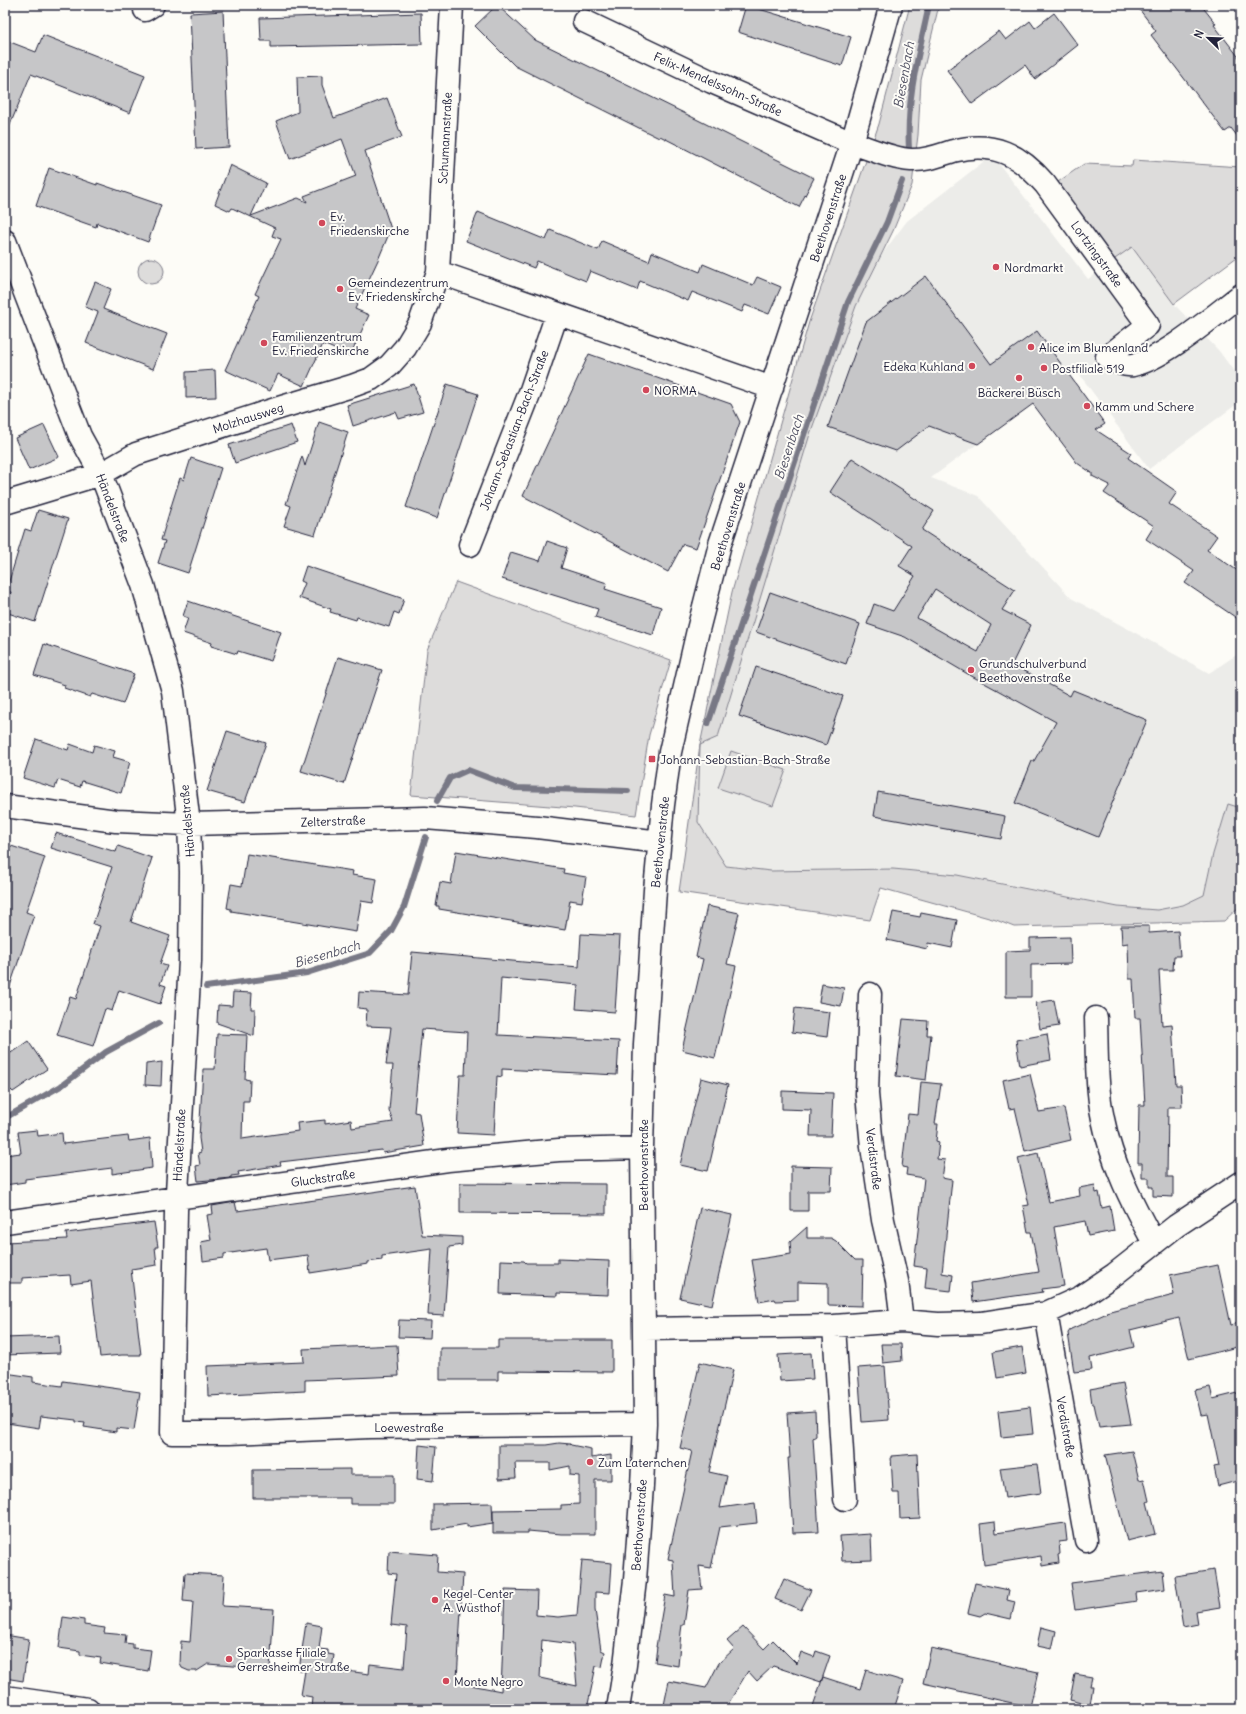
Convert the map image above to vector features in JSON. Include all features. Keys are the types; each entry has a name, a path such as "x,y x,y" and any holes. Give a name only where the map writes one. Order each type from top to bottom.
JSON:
{"street":[{"name":"Schumannstraße","path":"438,272 452,5"},
{"name":"Beethovenstraße","path":"618,1709 635,1580 645,1424 642,1148 645,1044 651,935 663,805 670,752 698,630 720,544 852,143 891,5"},
{"name":"Felix-Mendelssohn-Straße","path":"584,21 712,82 852,143"},
{"name":"Lortzingstraße","path":"852,143 911,160 934,158 964,148 979,147 994,148 1022,161 1045,184 1148,325 1107,357 1115,362 1133,365 1155,357 1241,295"},
{"name":"Händelstraße","path":"5,241 80,436 101,474 142,585 173,691 190,824 190,961 176,1198 172,1433"},
{"path":"438,272 772,388"},
{"name":"Molzhausweg","path":"5,503 101,474 136,454 371,379 389,366 405,348 420,323 438,272"},
{"name":"Johann-Sebastian-Bach-Straße","path":"470,545 531,390 557,314"},
{"name":"Zelterstraße","path":"5,806 116,821 190,824 425,818 537,827 660,842"},
{"name":"Verdistraße","path":"870,994 868,1094 872,1147 882,1220 897,1281 902,1321"},
{"path":"1096,1018 1098,1073 1104,1125 1121,1180 1154,1243"},
{"name":"Gluckstraße","path":"5,1222 448,1160 559,1150 642,1148"},
{"path":"645,1329 834,1326 902,1321 938,1324 981,1324 1046,1313 1081,1297 1115,1274 1154,1243 1240,1187"},
{"name":"Verdistraße","path":"1046,1313 1086,1540"},
{"path":"834,1326 845,1499"},
{"name":"Loewestraße","path":"172,1433 229,1433 369,1427 645,1424"},
{"path":"5,1697 88,1709"}],"shaded area":[{"path":"910,5 939,5 921,80 918,135 912,185 893,231 856,306 810,434 718,737 700,745 732,592 809,322 879,124"},
{"name":"Grundschulverbund Beethovenstraße","path":"992,155 1088,279 1132,247 1174,304 1219,351 1241,381 1241,401 1149,469 1077,371 931,478 978,496 1071,598 1209,673 1241,652 1241,808 1228,804 1213,854 1204,895 1183,905 1157,910 1118,907 993,881 930,872 893,869 771,871 726,866 698,822 700,745 718,737 810,434 856,306 882,254 907,221"},
{"path":"1133,160 1241,167 1241,254 1174,304 1132,247 1112,261 1055,184 1084,164 1132,166"},
{"path":"151,258 160,262 164,271 160,280 151,284 142,280 138,271 142,262"},
{"path":"456,582 671,660 649,735 636,815 575,808 411,795 427,650"},
{"path":"700,745 698,822 726,866 771,871 893,869 957,875 1118,907 1157,910 1183,905 1204,895 1213,854 1228,804 1241,808 1241,905 1224,921 1014,927 996,920 881,888 870,920 679,892"},
{"path":"731,751 786,770 773,806 718,788"}],"building":[{"path":"497,5 535,40 814,178 799,207 660,136 659,138 515,66 475,26"},
{"path":"746,5 851,37 842,66 738,32"},
{"path":"1136,5 1201,5 1216,24 1214,25 1241,60 1241,141 1231,128 1225,132 1151,35 1156,31"},
{"path":"223,11 229,147 196,149 190,13"},
{"path":"421,13 422,44 271,47 271,41 261,41 260,18"},
{"path":"1054,13 1078,45 1035,79 1025,65 972,104 947,70 999,31 1006,40 1030,21 1035,28"},
{"path":"43,35 145,75 130,113 31,74 5,137 5,40 36,52"},
{"path":"322,76 322,85 334,118 387,98 402,137 365,151 391,229 355,309 369,315 350,356 323,344 304,386 278,374 270,391 225,370 259,296 255,294 281,239 272,236 275,228 232,208 230,211 215,204 230,165 266,183 251,216 298,198 307,202 304,196 356,176 342,139 290,159 276,121 298,112 297,77"},
{"path":"49,168 161,205 148,242 97,223 96,227 36,206"},
{"path":"478,212 546,240 550,230 598,250 602,241 649,261 652,252 700,272 703,264 753,285 757,277 781,287 769,314 745,305 742,312 692,292 688,301 640,281 637,290 590,271 586,281 537,261 534,268 466,241"},
{"path":"926,276 991,364 1037,331 1105,424 1096,430 1131,453 1128,458 1177,492 1169,504 1217,536 1207,550 1241,573 1241,621 1185,583 1194,571 1146,539 1154,526 1104,493 1110,485 1092,476 1092,473 1077,463 1033,404 978,444 929,426 896,451 828,427 866,322"},
{"path":"95,282 111,289 103,309 167,334 153,369 86,343 98,312 85,307"},
{"path":"589,354 731,404 740,422 696,548 683,544 668,572 523,496"},
{"path":"215,370 216,397 186,398 186,372"},
{"path":"414,384 423,412 399,419 396,412 353,426 347,405"},
{"path":"447,384 478,394 437,518 406,507"},
{"path":"319,422 348,432 315,535 284,526 291,506 286,504 302,456 305,466"},
{"path":"44,425 59,457 29,470 15,438"},
{"path":"291,425 297,442 235,463 229,445"},
{"path":"191,458 221,468 188,573 158,563 165,541 161,540 180,478 184,480"},
{"path":"852,458 934,511 922,530 1015,590 1002,610 1031,625 1012,664 1070,696 1073,690 1147,720 1098,837 1015,803 1032,761 1034,761 1056,722 966,673 905,637 867,624 874,604 893,611 915,576 899,566 912,546 830,492","holes":["935,589 991,625 978,652 917,618"]},
{"path":"38,510 68,519 35,622 5,612 11,592 6,591 25,529 31,531"},
{"path":"547,541 567,548 561,568 607,583 605,589 661,607 653,635 595,617 598,609 502,579 511,552 540,561"},
{"path":"306,566 404,599 399,614 394,612 389,627 357,617 356,620 330,612 331,609 299,598 305,583 301,581"},
{"path":"770,592 860,624 846,664 756,632"},
{"path":"188,601 281,632 271,661 238,651 237,654 211,646 212,643 183,633 188,618 183,616"},
{"path":"44,644 134,674 123,704 92,694 90,697 64,688 65,685 34,675"},
{"path":"338,657 382,670 344,784 301,771"},
{"path":"756,667 843,696 826,745 739,716"},
{"path":"227,731 266,743 245,802 207,791"},
{"path":"36,739 68,750 70,744 92,752 94,745 115,751 113,757 130,762 121,793 82,781 80,787 58,780 55,788 23,778"},
{"path":"878,792 1005,816 1001,839 874,816"},
{"path":"56,833 116,852 118,846 152,858 131,922 170,936 160,964 167,966 160,984 166,986 160,1004 119,990 112,1011 105,1009 93,1046 57,1035 70,997 76,999 100,926 93,924 112,867 51,848"},
{"path":"5,844 45,857 26,912 34,915 8,992 5,991"},
{"path":"456,851 564,869 563,873 586,877 582,902 570,900 565,930 439,909 439,906 436,906 440,882 451,884"},
{"path":"247,854 353,871 352,875 377,879 373,903 361,901 356,932 231,911 231,909 227,908 231,884 242,886"},
{"path":"707,906 739,913 727,964 736,966 715,1058 682,1050 703,959 696,957"},
{"path":"893,912 920,917 921,913 957,920 952,948 928,943 927,949 887,940"},
{"path":"1121,926 1149,926 1149,933 1178,931 1180,956 1174,956 1173,970 1159,970 1162,1025 1172,1024 1176,1085 1181,1085 1182,1107 1168,1107 1167,1177 1173,1177 1173,1197 1153,1196 1153,1187 1149,1187 1149,1178 1142,1178 1142,1163 1138,1163 1139,1105 1145,1105 1140,1018 1135,1018 1133,979 1129,979 1128,943 1122,944"},
{"path":"581,934 620,936 615,1012 576,1009 578,985 501,978 498,1035 619,1041 617,1075 502,1069 502,1077 497,1076 494,1135 457,1133 460,1075 465,1075 467,1032 422,1029 414,1112 419,1113 424,1146 383,1153 382,1150 280,1162 281,1165 238,1172 239,1175 231,1176 231,1178 198,1181 196,1166 200,1165 198,1153 201,1152 199,1138 203,1069 215,1069 217,1034 247,1035 245,1079 250,1080 249,1101 243,1101 242,1139 298,1131 297,1123 325,1120 325,1124 351,1120 352,1128 393,1122 389,1110 393,1065 386,1065 391,1027 366,1026 367,1009 358,1008 359,992 408,995 412,952 579,967"},
{"path":"1070,937 1071,964 1031,965 1031,997 1006,997 1006,951 1030,950 1030,938"},
{"path":"822,984 844,988 841,1006 819,1002"},
{"path":"233,992 252,993 251,1009 255,1009 254,1036 217,1023 218,1005 232,1006"},
{"path":"1054,1000 1059,1026 1040,1029 1036,1003"},
{"path":"795,1008 830,1012 827,1037 792,1032"},
{"path":"903,1019 928,1021 927,1035 931,1035 926,1080 896,1076"},
{"path":"1047,1034 1051,1060 1020,1066 1016,1040"},
{"path":"28,1041 47,1069 13,1092 11,1090 5,1095 5,1057"},
{"path":"162,1062 161,1086 145,1085 146,1064"},
{"path":"1030,1074 1039,1112 1064,1108 1071,1140 1025,1151 1015,1108 1009,1109 1003,1080"},
{"path":"701,1078 728,1085 708,1171 680,1165"},
{"path":"921,1082 941,1084 935,1124 938,1124 936,1141 939,1142 937,1159 945,1160 942,1178 952,1180 942,1273 953,1275 951,1291 925,1288 927,1268 914,1266 924,1178 906,1175 907,1168 902,1167 908,1114 918,1115"},
{"path":"782,1091 833,1093 831,1136 810,1136 811,1110 782,1109"},
{"path":"37,1130 38,1136 62,1133 63,1144 128,1136 129,1141 150,1138 152,1168 112,1174 112,1168 25,1179 25,1182 5,1185 5,1155 21,1153 18,1132"},
{"path":"1038,1153 1049,1202 1080,1196 1079,1188 1095,1185 1096,1193 1099,1192 1102,1208 1110,1206 1114,1231 1088,1236 1085,1221 1054,1227 1064,1286 1042,1289 1043,1292 973,1302 971,1283 1039,1272 1031,1232 1028,1232 1023,1206 1029,1205 1018,1158"},
{"path":"791,1166 832,1167 831,1191 808,1191 808,1211 791,1211"},
{"path":"460,1183 606,1184 606,1214 460,1213"},
{"path":"415,1186 422,1235 462,1237 462,1245 449,1247 444,1316 428,1315 432,1249 382,1256 382,1260 368,1262 368,1264 310,1273 308,1255 268,1260 266,1248 224,1254 224,1258 203,1261 201,1242 211,1240 207,1215 213,1214 212,1206 235,1202 237,1211"},
{"path":"700,1208 732,1215 712,1305 680,1298"},
{"path":"154,1222 158,1247 155,1247 157,1265 131,1269 141,1355 100,1357 91,1281 71,1284 70,1275 22,1278 22,1283 5,1283 5,1242 67,1239 66,1233"},
{"path":"807,1227 807,1238 831,1238 855,1260 863,1260 862,1306 828,1305 828,1283 798,1282 798,1300 776,1301 775,1299 759,1302 752,1260 791,1254 790,1242"},
{"path":"558,1259 609,1261 608,1295 557,1293 557,1296 500,1294 501,1260 524,1261 526,1263 558,1263"},
{"path":"1218,1265 1231,1325 1239,1323 1241,1332 1241,1346 1189,1359 1179,1318 1130,1330 1134,1347 1090,1358 1092,1370 1074,1372 1068,1333 1071,1329 1107,1313 1106,1312 1174,1295 1170,1275"},
{"path":"399,1320 431,1321 430,1338 398,1337"},
{"path":"59,1336 60,1353 5,1355 5,1338"},
{"path":"498,1340 612,1340 612,1372 498,1371 498,1380 440,1380 440,1348 498,1348"},
{"path":"881,1344 901,1344 902,1361 883,1363"},
{"path":"397,1345 399,1376 305,1380 305,1391 208,1396 207,1366 304,1362 303,1349"},
{"path":"1022,1347 1026,1373 997,1378 993,1352"},
{"path":"811,1353 813,1379 780,1381 778,1355"},
{"path":"700,1362 733,1370 709,1472 727,1476 720,1508 755,1503 757,1523 720,1527 711,1568 699,1566 702,1589 689,1590 684,1625 682,1625 678,1666 655,1662 656,1647 665,1595 675,1597 673,1560 668,1559 692,1451 680,1448"},
{"path":"885,1366 889,1420 862,1422 858,1368"},
{"path":"5,1373 33,1377 33,1382 62,1386 63,1381 140,1392 134,1430 116,1428 116,1432 84,1427 85,1423 76,1422 76,1420 41,1416 39,1428 7,1423 8,1419 5,1418"},
{"path":"1123,1383 1131,1424 1099,1427 1094,1404 1092,1404 1090,1389"},
{"path":"1210,1387 1213,1399 1241,1392 1241,1480 1218,1486 1214,1467 1219,1466 1208,1414 1201,1415 1195,1390"},
{"path":"1030,1407 1033,1434 1001,1437 998,1411"},
{"path":"815,1411 816,1436 813,1438 819,1532 793,1533 788,1458 790,1458 787,1413"},
{"path":"559,1443 591,1449 591,1458 611,1455 611,1480 595,1480 595,1534 561,1534 528,1531 528,1533 493,1533 493,1510 561,1509 561,1505 579,1504 579,1476 570,1475 570,1466 550,1470 550,1463 515,1463 516,1478 499,1479 499,1445 546,1445"},
{"path":"419,1445 436,1447 433,1481 417,1479"},
{"path":"1132,1451 1139,1480 1144,1479 1149,1501 1147,1502 1155,1534 1127,1541 1105,1455"},
{"path":"917,1454 920,1518 900,1519 899,1493 893,1493 891,1456"},
{"path":"1037,1464 1041,1493 1005,1498 1000,1468"},
{"path":"350,1469 350,1475 394,1475 394,1504 350,1504 350,1498 253,1498 253,1470"},
{"path":"492,1503 493,1523 467,1527 467,1524 433,1530 433,1504"},
{"path":"995,1522 996,1533 1065,1523 1067,1541 1059,1542 1059,1563 1042,1566 1041,1556 984,1565 980,1524"},
{"path":"871,1534 872,1560 842,1561 840,1536"},
{"path":"389,1551 438,1555 437,1572 463,1574 457,1680 471,1685 501,1691 505,1590 537,1591 536,1615 558,1617 577,1615 582,1560 612,1563 610,1593 595,1592 595,1610 601,1650 605,1652 602,1667 596,1666 587,1709 391,1709 343,1705 342,1709 311,1709 312,1697 301,1695 305,1671 299,1670 306,1623 322,1626 319,1649 328,1650 328,1654 334,1655 332,1669 369,1674 370,1664 404,1668 407,1627 391,1625 396,1574 388,1573","holes":["542,1640 573,1644 577,1686 540,1678"]},
{"path":"1214,1570 1220,1607 1196,1611 1198,1624 1183,1627 1175,1576"},
{"path":"1163,1571 1165,1589 1136,1593 1137,1601 1075,1610 1071,1583"},
{"path":"185,1573 224,1575 222,1606 274,1609 270,1669 208,1664 197,1671 189,1671 182,1668 180,1664 181,1641 190,1642 193,1602 183,1601"},
{"path":"784,1579 811,1590 801,1610 775,1599"},
{"path":"975,1583 1009,1590 1007,1600 1015,1602 1011,1619 985,1613 980,1616 968,1613"},
{"path":"63,1617 84,1620 84,1625 105,1628 104,1633 126,1635 125,1643 133,1644 133,1648 151,1650 148,1671 100,1663 101,1658 80,1655 80,1651 59,1648"},
{"path":"743,1627 764,1649 773,1640 797,1664 801,1652 814,1657 816,1651 830,1656 821,1682 773,1666 757,1681 748,1671 725,1709 672,1709 672,1706 664,1705 669,1681 706,1688 719,1663 734,1649 727,1641"},
{"path":"1041,1627 1056,1631 1052,1649 1037,1646"},
{"path":"5,1635 29,1639 23,1681 5,1678"},
{"path":"931,1648 1038,1672 1030,1707 923,1683"},
{"path":"866,1670 903,1681 894,1709 812,1709 823,1677 860,1689"},
{"path":"1075,1674 1092,1677 1090,1686 1093,1686 1090,1705 1070,1700"}],"waterway":[{"name":"Biesenbach","path":"909,149 909,112 911,94 917,58 929,5"},
{"name":"Biesenbach","path":"708,724 848,302 887,222 902,181"},
{"name":"Biesenbach","path":"437,801 450,778 468,770 515,788 628,791"},
{"name":"Biesenbach","path":"206,987 307,973 370,953 391,931 404,907 426,837"},
{"name":"Biesenbach","path":"5,1118 61,1086 106,1052 159,1023"}],"place":[{"name":"Ev. Friedenskirche","path":"322,223"},
{"name":"Nordmarkt","path":"996,267"},
{"name":"Gemeindezentrum Ev. Friedenskirche","path":"340,289"},
{"name":"Familienzentrum Ev. Friedenskirche","path":"264,343"},
{"name":"Alice im Blumenland","path":"1031,347"},
{"name":"Edeka Kuhland","path":"972,366"},
{"name":"Postfiliale 519","path":"1044,368"},
{"name":"Bäckerei Büsch","path":"1019,378"},
{"name":"NORMA","path":"646,390"},
{"name":"Kamm und Schere","path":"1087,406"},
{"name":"Grundschulverbund Beethovenstraße","path":"971,670"},
{"name":"Johann-Sebastian-Bach-Straße","path":"652,759"},
{"name":"Zum Laternchen","path":"590,1462"},
{"name":"Kegel-Center A. Wüsthof","path":"435,1600"},
{"name":"Sparkasse Filiale Gerresheimer Straße","path":"229,1659"},
{"name":"Monte Negro","path":"446,1681"}]}
